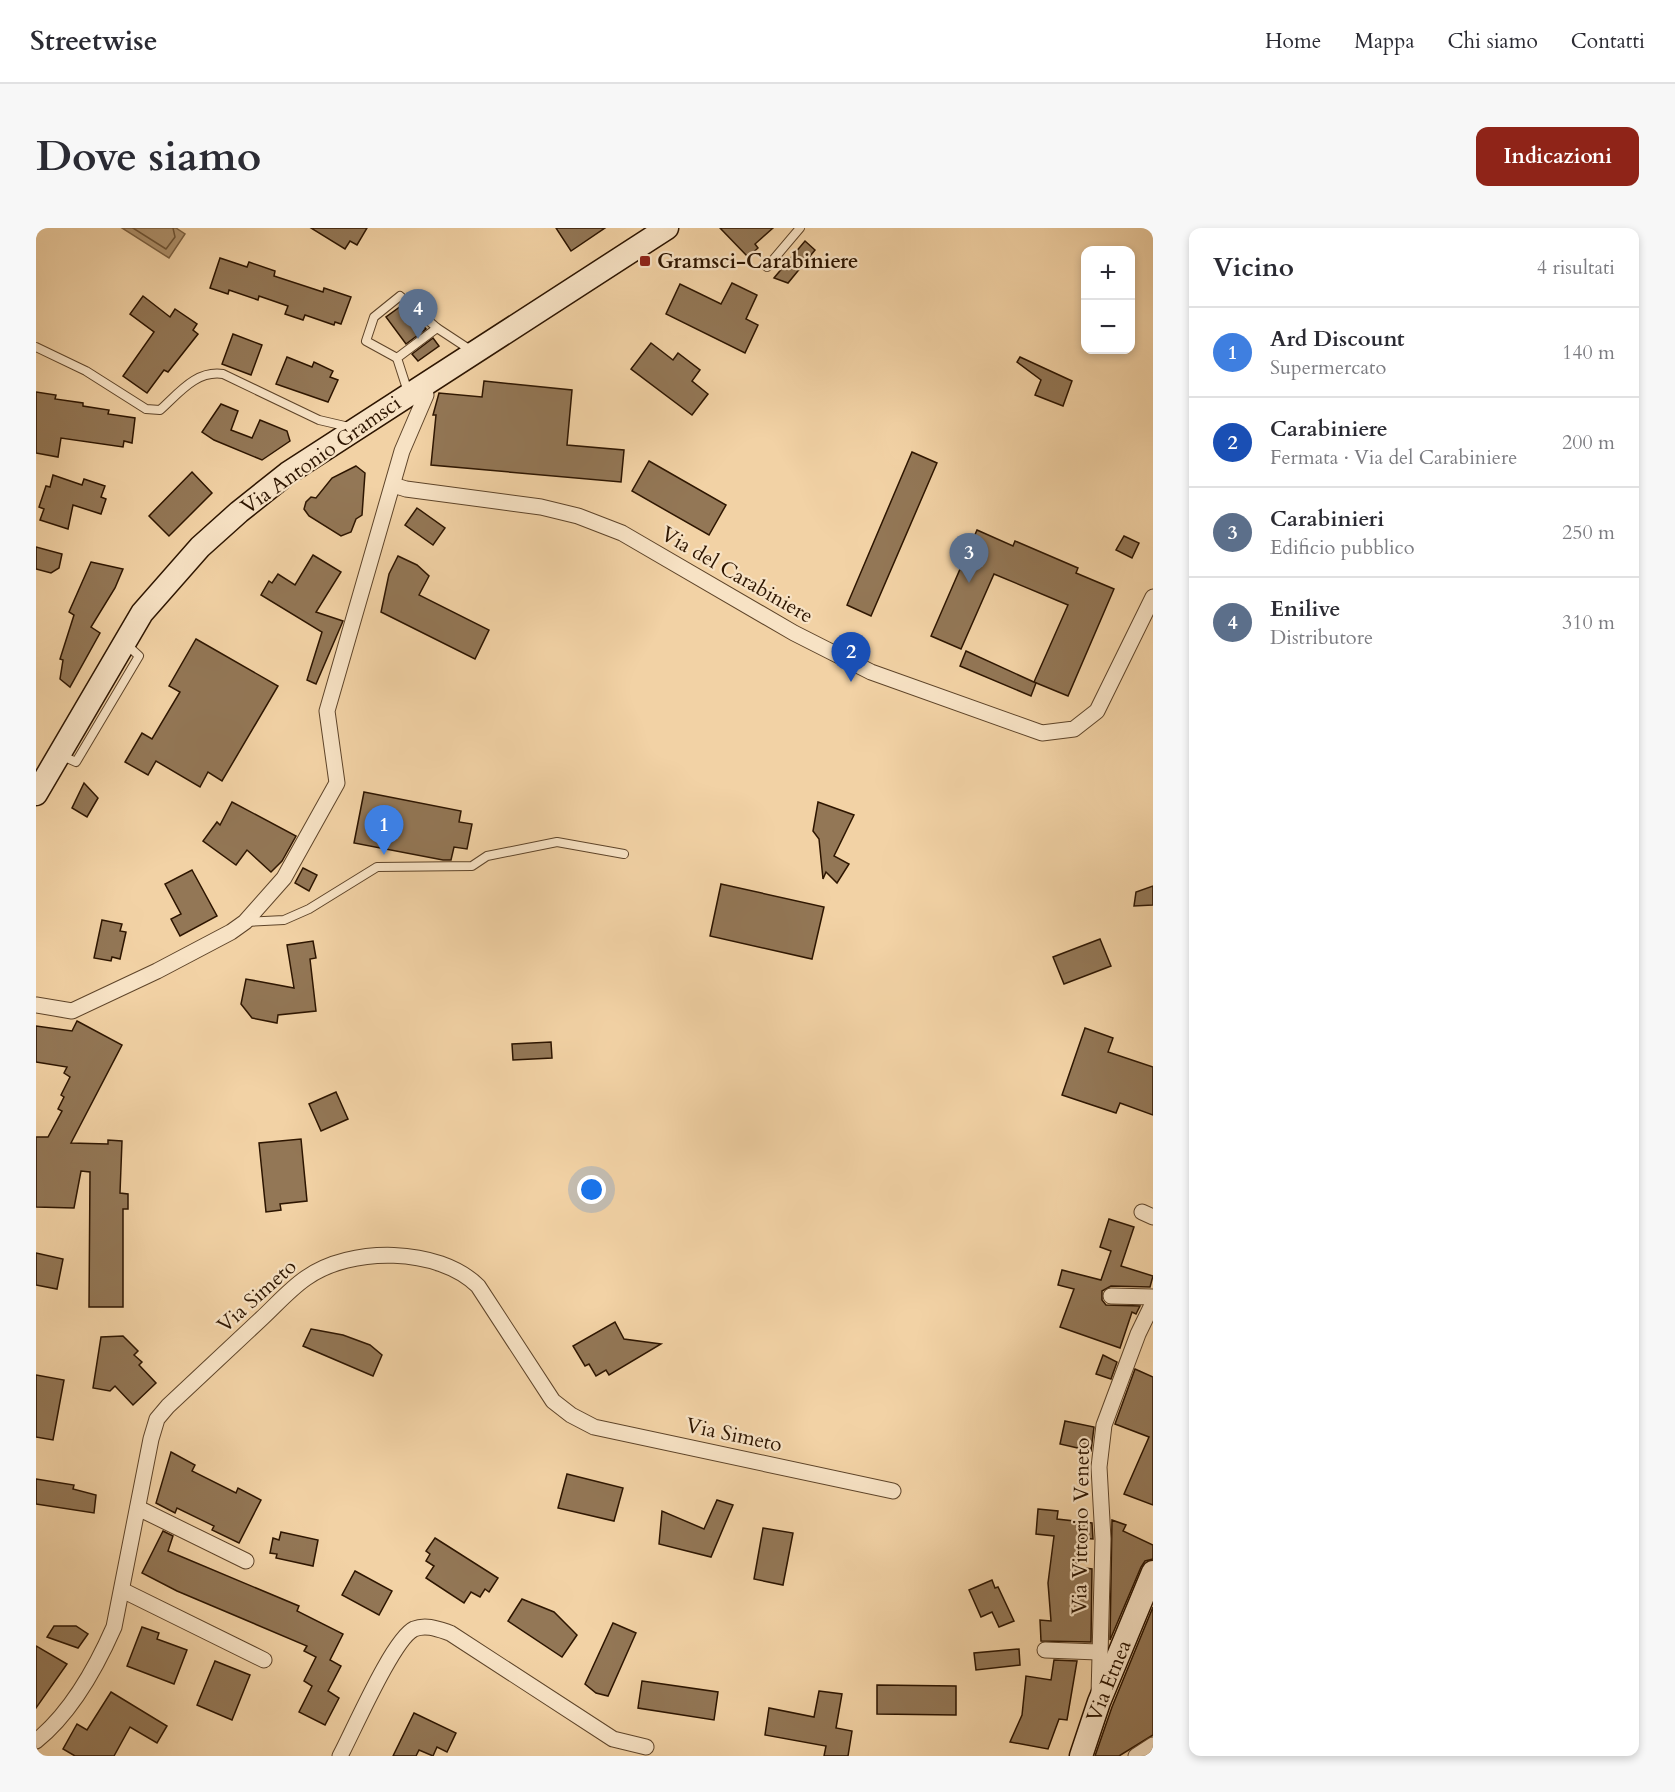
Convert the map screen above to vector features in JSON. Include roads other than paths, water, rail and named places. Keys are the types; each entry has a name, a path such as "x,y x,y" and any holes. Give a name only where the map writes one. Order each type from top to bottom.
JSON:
{"main road":[{"name":"Via Antonio Gramsci","path":"36,794 142,613 174,574 223,526 288,473 668,228"},
{"name":"Via Etnea","path":"1081,1756 1099,1702 1153,1572"}],"street":[{"path":"36,1005 72,1011 157,971 231,932 245,922 284,878 337,783 327,711 402,451 426,395 416,389"},
{"name":"Via del Carabiniere","path":"393,484 406,489 541,507 578,516 622,533 794,633 871,672 996,719 1042,733 1074,729 1097,711 1153,597"},
{"name":"Via Simeto","path":"36,1741 58,1721 103,1652 114,1627 151,1439 157,1419 168,1406 306,1278 356,1258 384,1254 447,1264 466,1275 478,1286 553,1401 570,1415 594,1427 893,1491"},
{"path":"1111,1296 1153,1297"},
{"name":"Via Vittorio Veneto","path":"1099,1702 1098,1652 1103,1539 1099,1467 1104,1425 1137,1334 1153,1303"},
{"path":"138,1508 246,1561"},
{"path":"122,1590 264,1660"},
{"path":"340,1756 397,1646 414,1629 428,1626 450,1633 613,1739 646,1747"},
{"path":"1046,1650 1098,1652"},
{"path":"1136,1756 1153,1745"}],"lane":[{"path":"767,267 800,228"},
{"path":"416,389 397,358 366,341 374,317 400,296 437,328 474,352"},
{"path":"397,358 437,328"},
{"path":"36,347 86,371 146,409 160,410 199,376 209,372 223,374 320,420 357,428"},
{"path":"245,922 284,920 309,909 377,867 472,866 487,856 557,842 624,854"}],"water":[{"path":"122,228 176,228 185,234 169,258"}],"place":[{"name":"Gramsci-Carabiniere","path":"645,261"},
{"name":"Enilive","path":"418,339"},
{"name":"Carabinieri","path":"969,583"},
{"name":"Carabiniere","path":"851,682"},
{"name":"Ard Discount","path":"384,855"}]}
